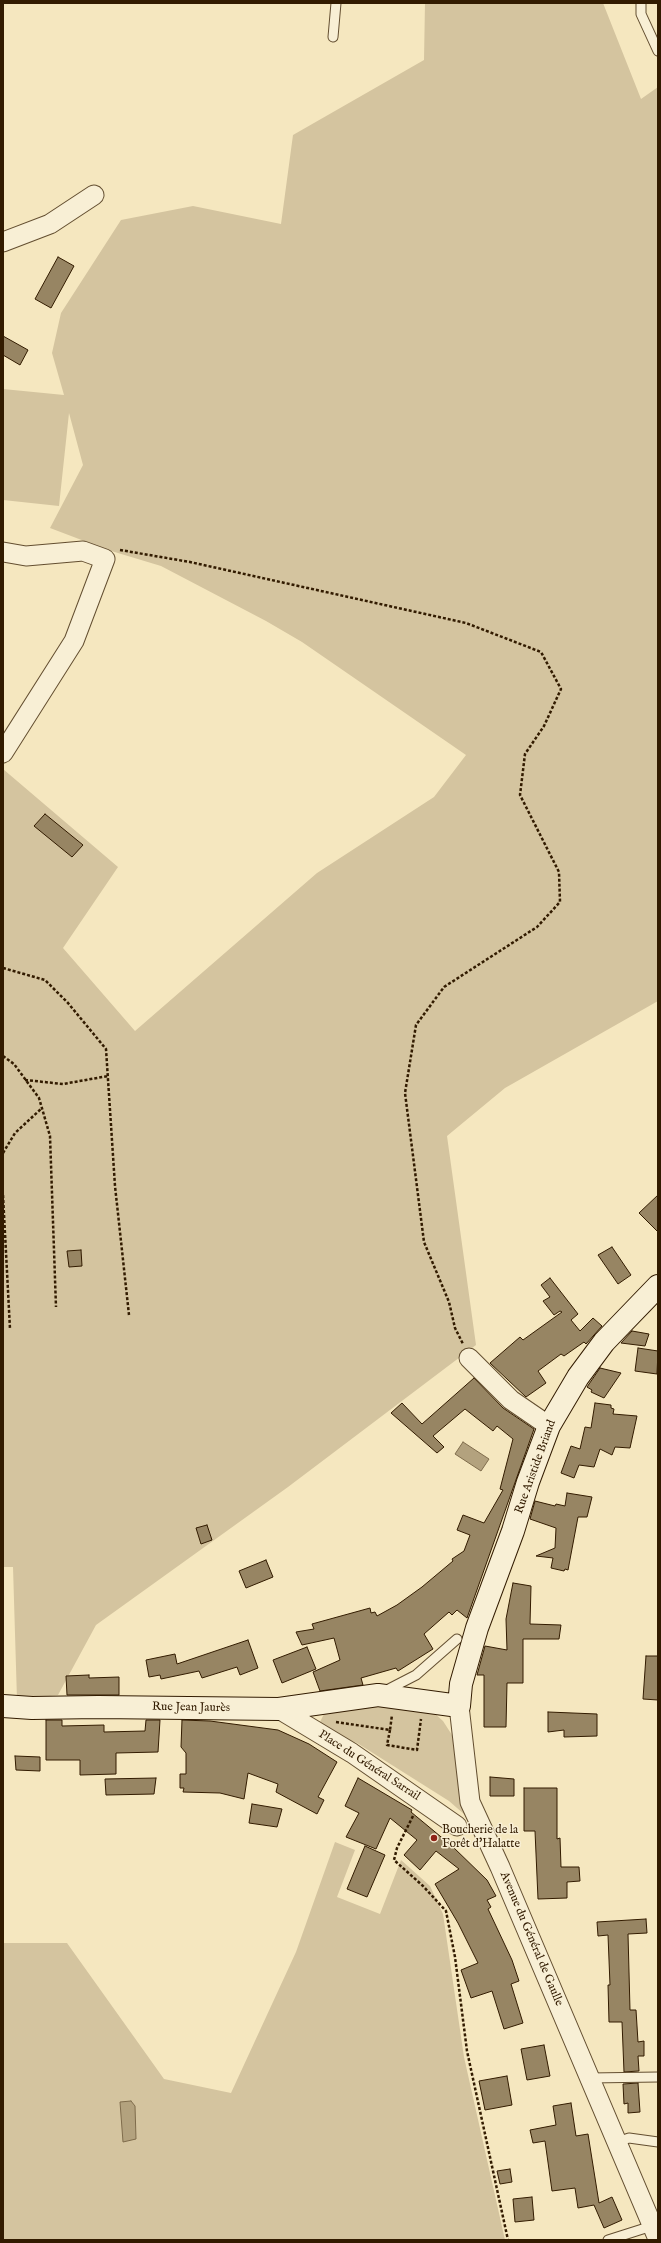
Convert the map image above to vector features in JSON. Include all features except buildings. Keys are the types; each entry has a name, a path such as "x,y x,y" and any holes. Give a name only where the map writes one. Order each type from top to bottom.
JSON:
{"street":[{"path":"3,242 50,224 94,195"},
{"path":"3,552 26,556 83,551 105,559 74,641 3,753"},
{"name":"Rue Aristide Briand","path":"477,1628 513,1531 528,1482 549,1426 578,1376 604,1342 658,1286"},
{"path":"469,1358 511,1400 549,1426"},
{"name":"Avenue du Général de Gaulle","path":"477,1628 461,1684 459,1706 470,1802 500,1867 518,1913 655,2232"},
{"path":"378,1694 459,1706"},
{"name":"Rue Jean Jaurès","path":"3,1706 32,1708 98,1707 279,1709 378,1694"},
{"name":"Place du Général Sarrail","path":"279,1709 352,1753 422,1800 457,1826"}],"lane":[{"path":"333,37 336,3"},
{"path":"641,3 641,14 658,51"},
{"path":"378,1694 416,1675 457,1639"},
{"path":"590,2078 658,2077"},
{"path":"617,2142 629,2138 658,2142"},
{"path":"608,2240 655,2232"}],"path":[{"path":"105,559 116,549 190,562 466,623 541,652 561,689 544,726 525,754 520,795 559,872 560,902 537,927 444,987 416,1025 405,1093 424,1242 449,1302 455,1328 469,1358"},
{"path":"3,968 45,980 68,1003 106,1049 115,1186 128,1315"},
{"path":"3,1056 14,1064 39,1098 50,1136 56,1307"},
{"path":"25,1080 63,1084 108,1076"},
{"path":"3,1154 15,1133 42,1108"},
{"path":"3,1195 10,1329"},
{"path":"313,1704 321,1720 390,1730"},
{"path":"400,1714 392,1713 387,1745 417,1750 422,1716 414,1716"},
{"path":"422,1800 408,1824 397,1848 394,1860 424,1886 446,1911 455,1957 467,2051 508,2240"}],"shaded area":[{"path":"425,3 603,3 641,99 658,87 658,1001 505,1088 447,1136 476,1345 288,1487 96,1625 58,1695 17,1700 13,1567 3,1567 3,769 118,867 63,948 135,1031 317,873 434,797 466,755 302,642 266,621 161,566 108,550 50,528 83,465 69,413 59,506 3,500 3,389 64,395 52,353 61,313 121,220 193,206 281,224 293,135 424,60"},
{"path":"463,1442 489,1459 481,1471 455,1454"},
{"path":"375,1701 433,1712 443,1721 452,1735 472,1821 449,1801 357,1743 317,1728 326,1710"},
{"path":"335,1842 355,1850 337,1897 380,1914 401,1860 430,1886 443,1914 464,2057 505,2240 3,2240 3,1943 67,1943 164,2079 231,2093 296,1952"},
{"path":"131,2101 135,2106 136,2139 123,2142 120,2102"}],"place":[{"name":"Boucherie de la Forêt d'Halatte","path":"434,1838"}]}
